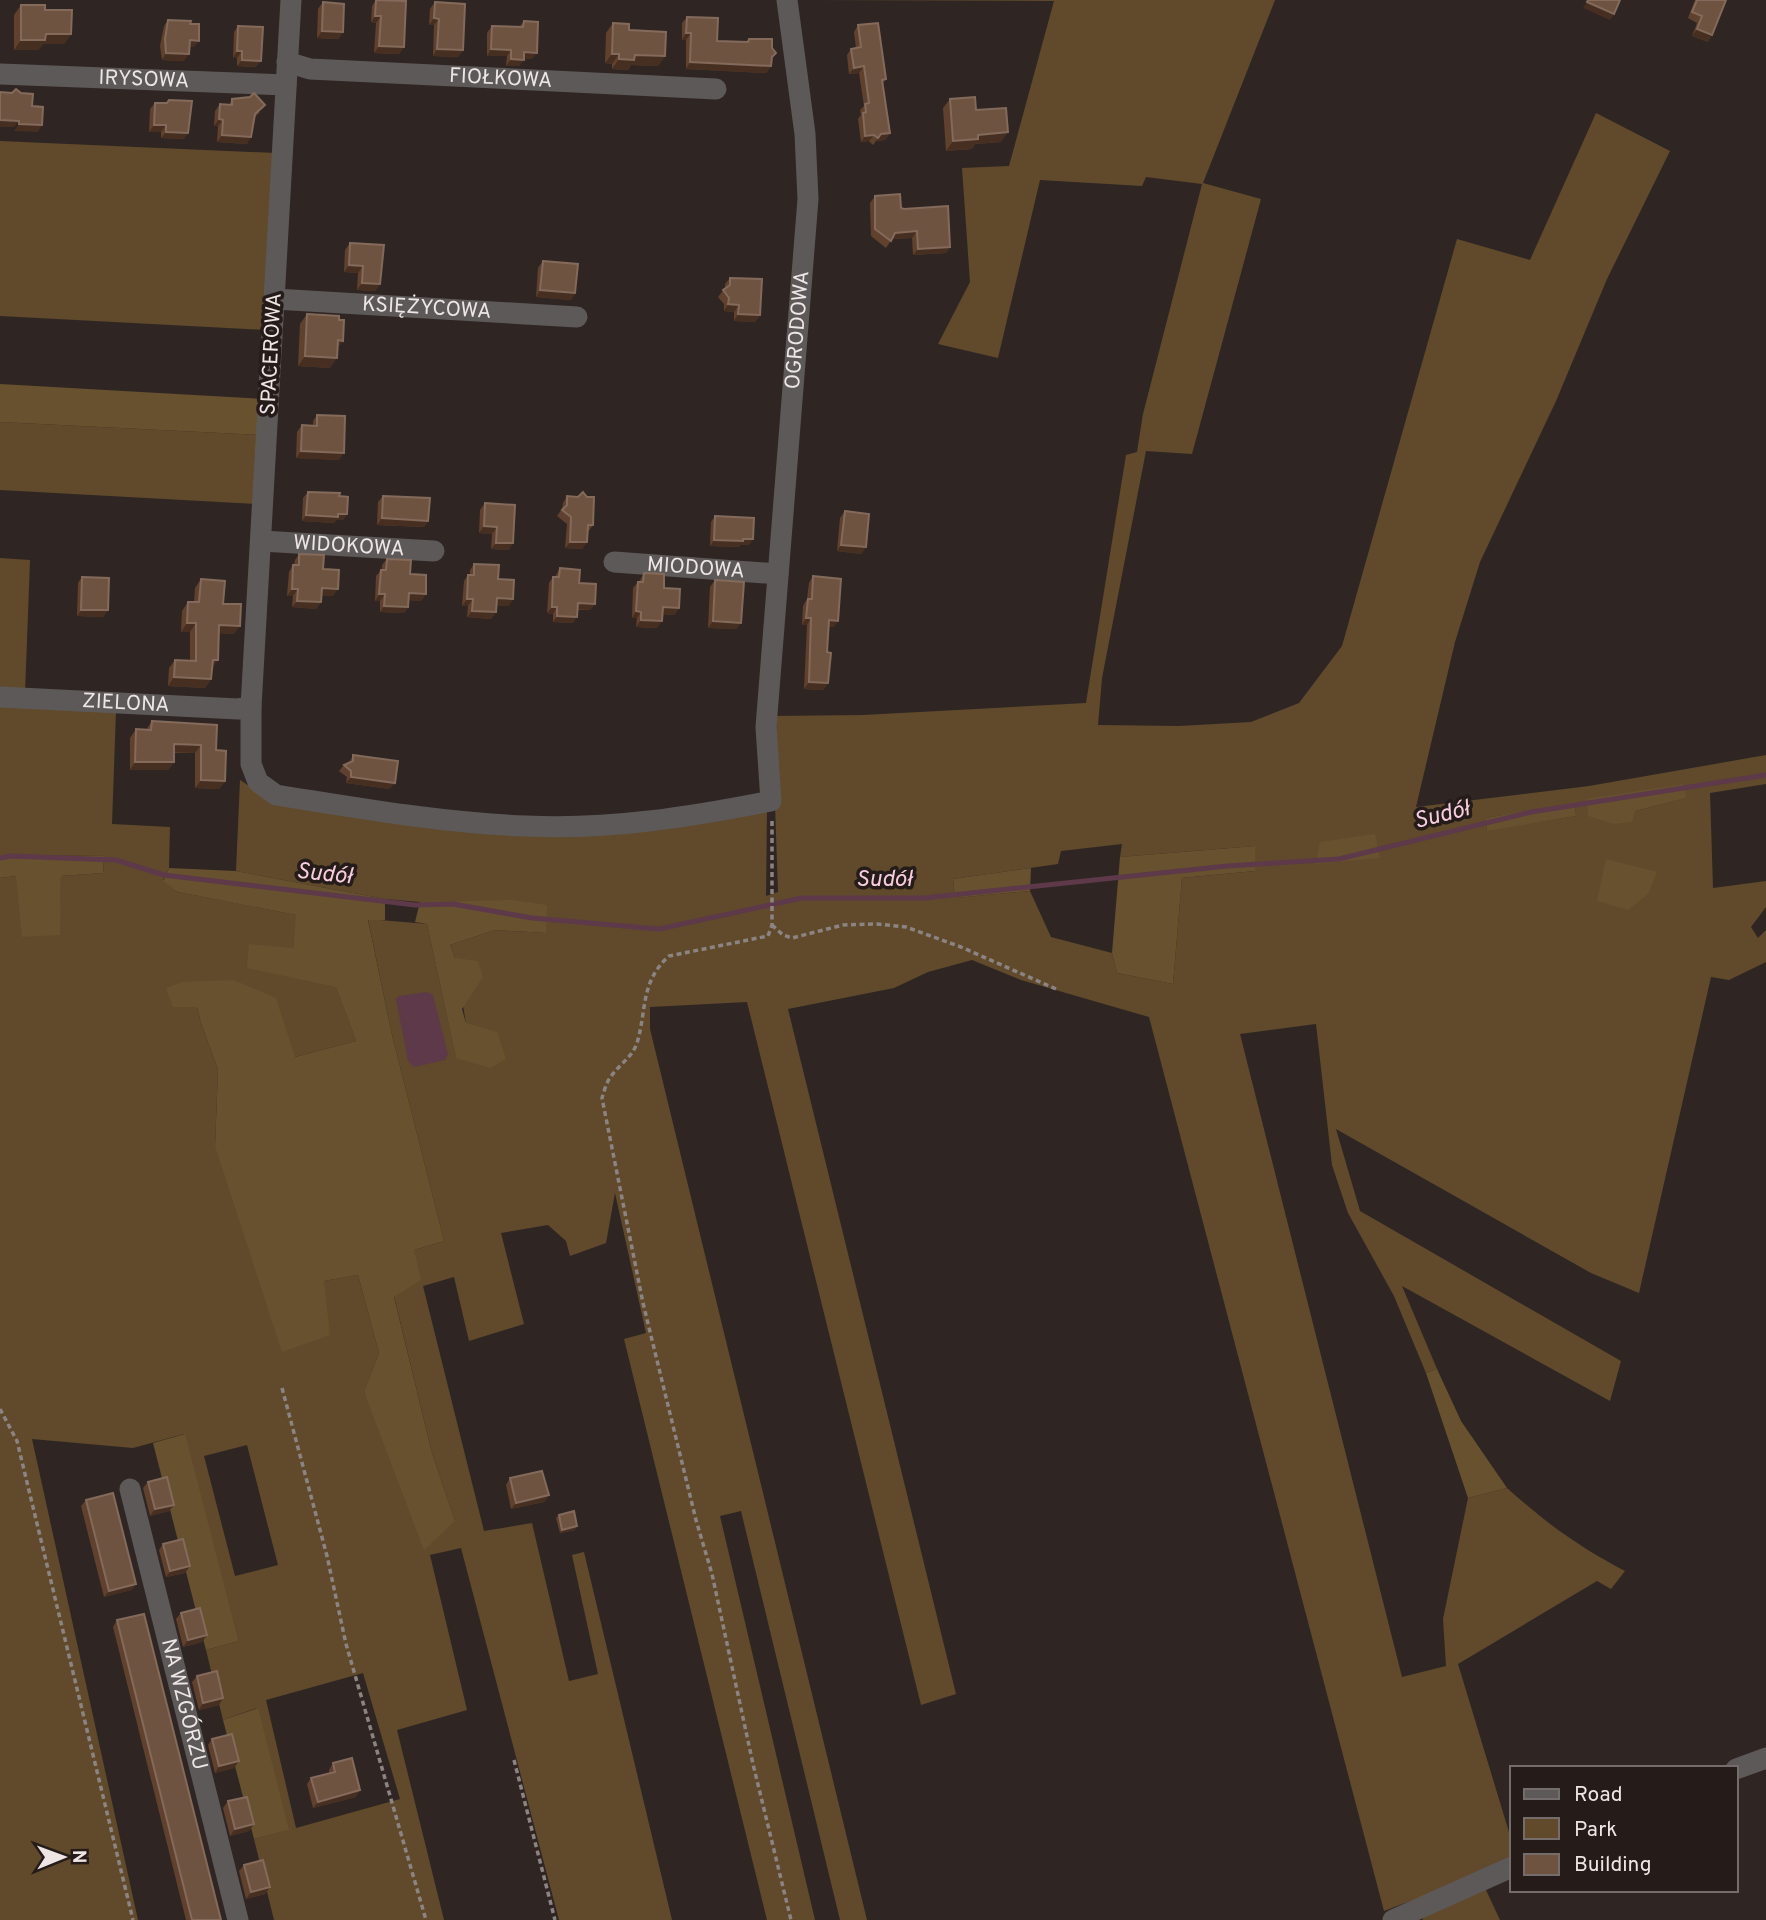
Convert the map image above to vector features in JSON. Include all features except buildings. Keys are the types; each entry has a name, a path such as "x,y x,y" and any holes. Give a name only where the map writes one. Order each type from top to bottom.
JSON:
{"street":[{"name":"SPACEROWA","path":"291,0 251,707 251,764 258,782 276,795 435,818 526,827 606,825 697,816 771,801"},
{"name":"OGRODOWA","path":"771,801 766,727 808,199 805,134 788,0"},
{"name":"FIOŁKOWA","path":"287,62 310,69 716,89"},
{"name":"IRYSOWA","path":"0,74 286,85"},
{"name":"KSIĘŻYCOWA","path":"275,299 577,317"},
{"name":"WIDOKOWA","path":"261,541 434,551"},
{"name":"MIODOWA","path":"614,562 778,574"},
{"name":"ZIELONA","path":"0,697 238,709 251,707"},
{"name":"NA WZGÓRZU","path":"130,1489 237,1920"},
{"path":"1738,1768 1766,1758"},
{"path":"1393,1920 1510,1868"}],"path":[{"path":"771,801 772,925 768,936 669,956 657,967 645,994 637,1042 631,1055 608,1079 602,1098 643,1303 695,1520 712,1574 753,1764 791,1920"},
{"path":"772,925 783,935 792,938 843,925 906,927 961,947 1056,989"},
{"path":"282,1388 327,1556 346,1644 426,1920"},
{"path":"0,1409 17,1441 133,1920"},
{"path":"514,1760 555,1920"}],"green space":[{"path":"816,0 1275,0 1203,183 1261,199 1192,454 1146,451 1102,678 1098,725 1179,726 1251,722 1299,703 1342,646 1457,239 1530,260 1596,113 1670,151 1607,279 1556,401 1480,562 1455,642 1416,807 1589,786 1766,755 1766,784 1710,793 1713,888 1766,881 1766,907 1751,927 1758,938 1766,930 1766,962 1729,980 1711,977 1639,1293 1591,1273 1336,1129 1360,1211 1621,1361 1610,1401 1402,1286 1437,1369 1426,1373 1394,1296 1348,1213 1332,1165 1316,1024 1240,1034 1402,1677 1446,1666 1443,1619 1468,1498 1507,1488 1563,1534 1625,1571 1611,1589 1597,1581 1458,1664 1510,1835 1510,1863 1384,1911 1149,1017 1021,980 972,960 928,972 894,988 788,1009 956,1694 921,1705 747,1002 650,1007 650,1029 867,1920 840,1920 741,1511 720,1516 815,1920 767,1920 624,1339 646,1333 615,1193 606,1243 570,1256 566,1241 548,1225 501,1233 524,1324 469,1341 454,1277 423,1286 484,1531 532,1523 569,1681 598,1674 572,1555 584,1552 672,1920 559,1920 461,1548 430,1555 467,1710 397,1730 444,1920 274,1920 254,1839 288,1830 257,1708 223,1720 206,1650 239,1641 184,1434 133,1448 32,1439 138,1920 0,1920 0,878 16,876 59,935 61,876 103,873 104,856 24,855 0,859 0,705 116,711 112,824 170,827 169,868 163,880 178,892 297,915 293,948 336,986 356,1041 295,1057 197,1007 218,1070 215,1146 324,1281 358,1275 379,1353 364,1393 455,1521 432,1453 394,1296 414,1250 444,1241 392,1035 368,919 427,924 456,1057 466,1023 455,958 450,945 495,930 546,933 420,902 385,899 236,871 240,780 274,802 524,830 767,807 766,896 778,892 772,716 863,715 1086,703 1126,455 1137,452 1143,414 1202,184 1146,177 1142,186 1040,180 998,358 938,344 970,282 962,168 1009,166 1054,1","holes":["1684,784 1685,798 1635,811","1575,803 1576,816 1487,830 1486,818","1122,844 1120,857 1255,846 1255,871 1182,878 1173,984 1117,973 1112,953 1051,937 1030,891 955,898 953,879 1058,864 1061,851","247,1445 278,1565 235,1576 204,1456","363,1673 400,1799 296,1828 266,1700"]},
{"path":"0,141 276,153 266,330 0,316"},
{"path":"0,422 260,435 256,504 0,490"},
{"path":"0,558 30,560 25,693 0,692"},
{"path":"1485,1888 1500,1920 1423,1920 1420,1912"}],"shaded area":[{"path":"0,384 263,399 260,435 0,422"},
{"path":"1684,784 1686,798 1635,811 1632,822 1614,824 1588,816 1587,799"},
{"path":"1575,802 1576,816 1487,831 1486,818"},
{"path":"1375,834 1380,858 1316,864 1320,842"},
{"path":"1255,846 1255,871 1182,878 1173,984 1117,973 1112,953 1120,857"},
{"path":"24,855 104,856 103,873 61,876 60,935 22,937 16,876 0,878 0,859"},
{"path":"1606,859 1657,872 1648,894 1628,910 1597,901"},
{"path":"169,868 236,871 385,899 385,920 368,920 392,1035 444,1241 414,1250 421,1280 394,1297 432,1453 455,1521 424,1550 364,1392 379,1353 358,1275 324,1281 330,1335 282,1352 215,1146 218,1070 197,1007 173,1007 166,988 182,982 234,980 276,998 295,1057 356,1041 336,987 247,968 249,944 293,948 296,915 178,892 163,881"},
{"path":"1031,868 1030,891 955,898 953,879"},
{"path":"512,900 547,905 546,933 495,930 450,945 455,958 478,961 483,977 462,1009 466,1023 497,1032 506,1059 490,1068 456,1058 427,924 415,922 420,902"},
{"path":"427,992 433,995 448,1054 445,1060 414,1067 408,1061 396,999 399,996"},
{"path":"1437,1369 1461,1421 1507,1488 1468,1498 1426,1373"},
{"path":"185,1434 239,1641 206,1650 153,1443"},
{"path":"258,1708 289,1830 254,1839 223,1720"}],"waterway":[{"name":"Sudół","path":"0,858 11,856 116,860 164,875 415,905 453,904 532,918 659,929 802,898 924,898 1227,866 1339,859 1531,812 1766,775"}]}
